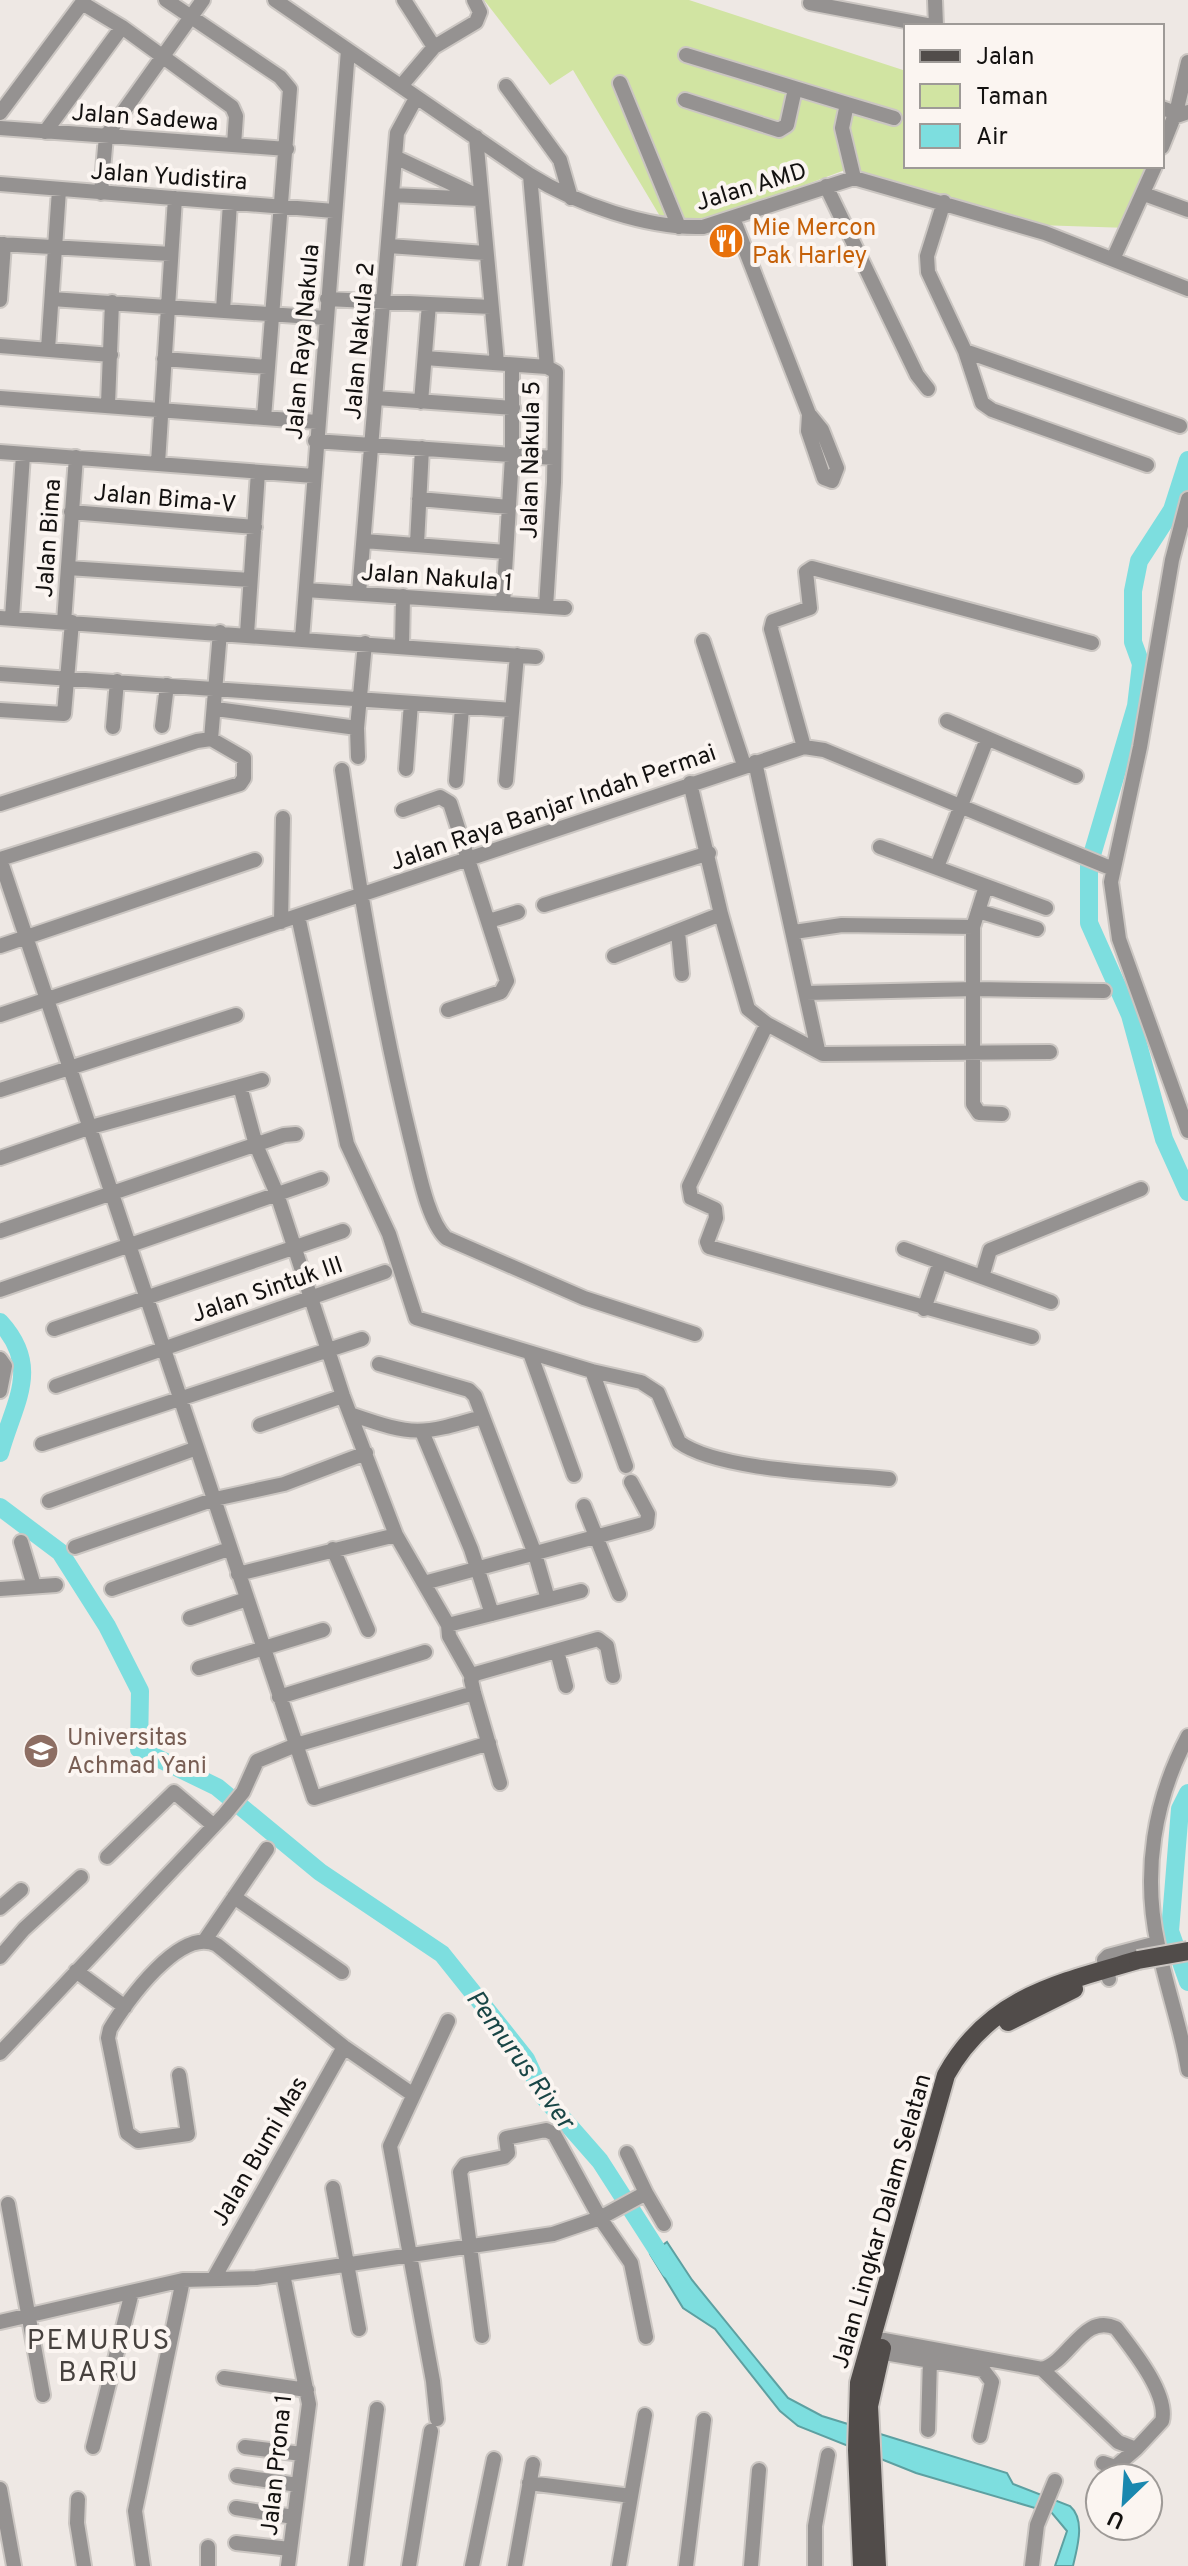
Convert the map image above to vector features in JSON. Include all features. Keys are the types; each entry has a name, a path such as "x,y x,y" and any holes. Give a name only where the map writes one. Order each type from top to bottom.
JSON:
{"main road":[{"name":"Jalan Lingkar Dalam Selatan","path":"862,2566 865,2477 863,2407 956,2074 969,2054 1031,2001 1061,1993 1107,1974 1188,1951"},
{"name":"Jalan Lingkar Dalam Selatan","path":"1138,1965 1188,1961"},
{"name":"Jalan Lingkar Dalam Selatan","path":"865,2477 877,2566"}],"street":[{"path":"166,0 287,83 292,98 264,418"},
{"path":"101,193 106,136 203,0"},
{"name":"Jalan AMD","path":"275,0 530,175 571,198 679,227 711,226 854,178"},
{"path":"404,0 434,47"},
{"path":"401,86 434,47 476,22 480,12 474,0"},
{"path":"934,24 935,0"},
{"path":"0,113 82,3 122,27 234,111 234,145"},
{"path":"810,3 923,24"},
{"path":"45,132 122,27"},
{"name":"Jalan Raya Nakula","path":"302,639 315,441 348,50"},
{"path":"686,55 894,118"},
{"path":"1164,141 1188,62"},
{"path":"620,83 679,227"},
{"path":"506,86 560,160 571,198"},
{"path":"685,100 779,130 787,125 795,89"},
{"name":"Jalan Nakula 2","path":"359,593 395,157 400,125 416,98"},
{"path":"847,104 842,128 854,178 944,202 1114,257 1188,289"},
{"name":"Jalan Sadewa","path":"0,128 287,149"},
{"path":"476,137 497,363"},
{"path":"395,157 480,198"},
{"path":"1114,257 1154,168"},
{"path":"425,358 547,367 530,175"},
{"name":"Jalan Yudistira","path":"0,184 334,211"},
{"path":"826,186 917,375 928,389"},
{"path":"48,349 59,190"},
{"path":"1144,194 1188,210"},
{"path":"392,195 480,198"},
{"path":"158,463 175,198"},
{"path":"944,202 927,256 928,272 965,351 986,407 1147,465"},
{"path":"223,310 230,203"},
{"path":"733,218 809,414"},
{"path":"0,300 2,244 171,254"},
{"path":"389,246 485,253"},
{"path":"52,299 168,304 326,318"},
{"path":"327,299 491,307"},
{"path":"108,404 112,302"},
{"path":"421,402 429,304"},
{"path":"0,346 111,355"},
{"path":"965,351 1180,426"},
{"path":"164,359 267,367"},
{"path":"503,604 512,457 512,365"},
{"name":"Jalan Nakula 5","path":"546,607 556,372 547,367"},
{"path":"0,398 317,422"},
{"path":"376,398 513,408"},
{"path":"315,441 554,458"},
{"path":"417,544 422,448"},
{"path":"0,452 314,476"},
{"path":"23,455 6,618 536,657"},
{"name":"Jalan Bima","path":"0,710 63,715 68,677 68,568 76,457"},
{"path":"247,634 258,472"},
{"path":"419,499 509,507"},
{"path":"1188,499 1172,560 1140,747 1108,867 1119,939 1188,1131"},
{"name":"Jalan Bima-V","path":"71,512 255,527"},
{"path":"364,541 506,552"},
{"path":"68,568 250,580"},
{"path":"1092,643 812,568 806,572 810,608 773,621 771,629 804,747 824,750 1108,867"},
{"name":"Jalan Nakula 1","path":"306,590 565,608"},
{"path":"402,646 403,596"},
{"path":"211,739 216,709 220,632"},
{"path":"703,641 750,763 794,932 818,1050"},
{"path":"358,757 357,728 365,643"},
{"path":"506,781 517,655"},
{"path":"0,674 512,710"},
{"path":"113,727 117,681"},
{"path":"162,726 167,685"},
{"path":"406,769 411,703"},
{"path":"456,781 462,708"},
{"path":"216,709 357,728"},
{"path":"947,721 1076,776"},
{"path":"0,804 140,757 211,739 242,754 244,778 240,784 0,859 314,1798 489,1743"},
{"path":"937,867 987,739"},
{"name":"Jalan Raya Banjar Indah Permai","path":"0,1015 804,747"},
{"path":"342,770 360,895 403,1106 420,1175 442,1234 584,1298 695,1334"},
{"path":"690,783 721,914 746,1004 753,1015 833,1056 1050,1052"},
{"path":"403,810 440,797 450,803 489,921 506,987 448,1010"},
{"path":"281,922 283,818"},
{"path":"880,847 1046,908"},
{"path":"544,905 709,853"},
{"path":"0,946 255,860"},
{"path":"986,886 973,927 975,1110 1002,1114"},
{"path":"978,911 1037,929"},
{"path":"489,921 518,912"},
{"path":"614,956 721,914"},
{"path":"298,916 347,1144 389,1234 412,1311 422,1321 652,1387 658,1393 679,1442 696,1451 784,1469 889,1479"},
{"path":"794,932 842,925 973,927"},
{"path":"678,932 682,974"},
{"path":"806,993 975,989 1104,991"},
{"path":"0,1090 236,1015"},
{"path":"767,1024 689,1186 691,1198 715,1209 717,1214 707,1242 709,1247 1032,1337"},
{"path":"0,1158 91,1127 262,1080"},
{"path":"240,1086 256,1145 277,1194 343,1396 353,1415 396,1535 448,1625 449,1636 472,1677 500,1783"},
{"path":"0,1231 296,1134"},
{"path":"0,1290 321,1179"},
{"path":"982,1277 990,1250 1141,1189"},
{"path":"54,1329 343,1231"},
{"path":"904,1249 1051,1302"},
{"path":"924,1309 940,1262"},
{"name":"Jalan Sintuk III","path":"56,1386 385,1272"},
{"path":"42,1444 362,1339"},
{"path":"530,1353 574,1475"},
{"path":"0,1359 5,1366 0,1391"},
{"path":"379,1364 469,1390 475,1396 535,1554 548,1599"},
{"path":"592,1371 626,1466"},
{"path":"260,1425 343,1396"},
{"path":"353,1415 388,1427 423,1434 482,1417"},
{"path":"423,1434 478,1570 492,1614"},
{"path":"49,1501 197,1448"},
{"path":"75,1547 215,1499 284,1484 366,1453"},
{"path":"424,1583 597,1538 649,1521 631,1482"},
{"path":"584,1506 619,1594"},
{"path":"238,1574 396,1535"},
{"path":"21,1542 34,1586"},
{"path":"112,1589 229,1549"},
{"path":"333,1549 368,1630"},
{"path":"0,1589 56,1585"},
{"path":"448,1625 581,1591"},
{"path":"190,1618 247,1599"},
{"path":"199,1668 323,1630"},
{"path":"472,1677 478,1672 601,1640 607,1646 613,1676"},
{"path":"557,1651 566,1686"},
{"path":"279,1697 425,1652"},
{"path":"0,2053 225,1814 243,1792 257,1761 296,1745 474,1693"},
{"path":"1188,1736 1166,1781 1158,1808 1152,1871 1157,1943 1188,2070"},
{"path":"107,1857 174,1792 213,1825"},
{"path":"205,1940 267,1849"},
{"path":"0,1957 24,1929 81,1877"},
{"path":"0,1908 21,1890"},
{"path":"234,1897 342,1972"},
{"path":"179,2075 188,2134 138,2141 132,2139 127,2133 108,2038 125,2007 169,1956 184,1946 205,1940 217,1945 344,2047 412,2094"},
{"path":"1107,1974 1104,1960 1108,1956 1157,1943"},
{"path":"76,1971 125,2007"},
{"path":"409,2566 434,2425 390,2146 448,2021"},
{"name":"Jalan Bumi Mas","path":"214,2278 344,2047"},
{"path":"482,2336 461,2169 504,2157 508,2153 505,2139 546,2130 557,2137 600,2218 631,2263 646,2337"},
{"path":"627,2153 642,2195 664,2224"},
{"path":"333,2188 359,2329"},
{"path":"0,2322 29,2318 183,2280 283,2274 568,2231 642,2195"},
{"path":"8,2204 43,2395"},
{"name":"Jalan Prona 1","path":"283,2274 307,2390 308,2420 288,2566"},
{"path":"143,2566 135,2511 183,2280"},
{"path":"93,2447 132,2292"},
{"path":"878,2347 1042,2369 1052,2365 1091,2327 1109,2325 1116,2328 1144,2366 1164,2413 1157,2430 1121,2462"},
{"path":"878,2347 976,2367 990,2377 992,2382 980,2436"},
{"path":"928,2430 930,2359"},
{"path":"1042,2369 1054,2387 1118,2442 1136,2449"},
{"path":"224,2378 307,2390"},
{"path":"356,2566 377,2409"},
{"path":"619,2566 645,2415"},
{"path":"686,2566 704,2420"},
{"path":"245,2447 302,2454"},
{"path":"815,2566 815,2526 828,2455"},
{"path":"472,2566 494,2459"},
{"path":"515,2566 533,2464"},
{"path":"751,2566 759,2470"},
{"path":"237,2476 298,2485"},
{"path":"1032,2566 1037,2525 1055,2481"},
{"path":"529,2483 631,2496"},
{"path":"0,2489 14,2566"},
{"path":"78,2499 77,2523 84,2566"},
{"path":"236,2508 294,2517"},
{"path":"236,2543 290,2549"},
{"path":"208,2547 208,2566"}],"green space":[{"path":"484,0 689,0 904,70 904,168 1144,168 1129,228 1037,225 845,170 695,226 661,218 573,70 550,85"}],"water":[{"path":"667,2242 692,2280 788,2398 822,2416 1007,2473 1013,2484 1070,2506 1079,2526 1073,2566 1055,2566 1067,2531 1052,2513 916,2473 798,2426 780,2411 715,2329 683,2308 650,2254"}],"waterway":[{"path":"1188,460 1172,510 1139,561 1133,591 1133,642 1141,664 1136,706 1089,865 1089,923 1130,1015 1164,1139 1188,1192"},
{"name":"Pemurus River","path":"0,1322 13,1339 22,1370 21,1386 0,1453"},
{"name":"Pemurus River","path":"0,1507 60,1552 107,1626 140,1691 139,1749 217,1787 320,1872 442,1954 526,2059 543,2096 600,2161 670,2270"},
{"path":"1188,1793 1180,1809 1170,1931 1188,1982"}],"place":[{"name":"Mie Mercon Pak Harley","path":"726,241"},
{"name":"Universitas Achmad Yani","path":"41,1751"}],"district":[{"name":"PEMURUS BARU","path":"99,2355"}]}
